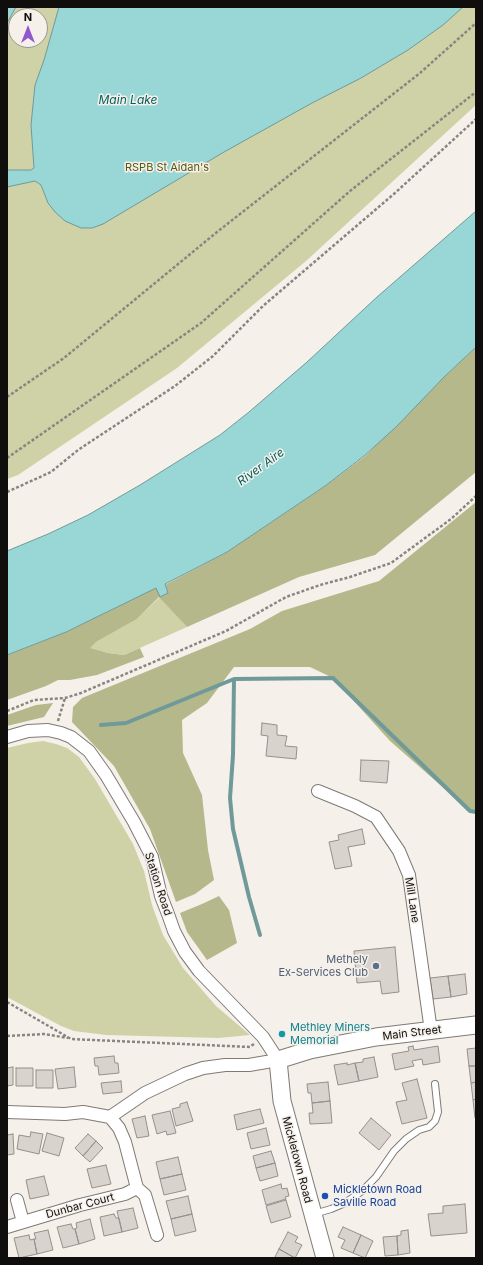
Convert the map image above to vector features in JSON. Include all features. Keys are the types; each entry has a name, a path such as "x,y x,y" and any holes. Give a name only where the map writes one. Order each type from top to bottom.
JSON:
{"street":[{"name":"Station Road","path":"7,737 28,731 54,731 71,737 88,751 106,775 134,822 152,857 161,896 174,931 185,952 199,971 263,1037 278,1060"},
{"name":"Mill Lane","path":"318,791 356,806 376,817 399,851 409,875 431,1031"},
{"name":"Main Street","path":"278,1060 310,1050 376,1037 476,1025"},
{"path":"110,1117 145,1094 185,1074 203,1068 225,1065 249,1065 278,1060"},
{"name":"Mickletown Road","path":"278,1060 282,1101 325,1258"},
{"path":"7,1112 65,1114 83,1112 110,1117 119,1128 125,1142 137,1188 145,1196 157,1235"},
{"name":"Dunbar Court","path":"7,1227 125,1194 137,1188"},
{"path":"16,1200 23,1222"}],"lane":[{"path":"312,1214 322,1212 345,1203 362,1192 376,1177 394,1151 406,1139 435,1121 438,1112 435,1084"}],"path":[{"path":"7,397 64,358 217,232 420,73 476,23"},
{"path":"7,458 201,323 350,191 476,92"},
{"path":"7,492 51,472 78,450 175,386 213,356 263,306 395,193 476,119"},
{"path":"7,711 34,700 65,698 226,630 286,597 320,584 350,577 390,563 451,519 476,496"},
{"path":"54,731 65,698"},
{"path":"7,1002 71,1039"},
{"path":"7,1036 44,1034 71,1039 250,1047 263,1037"}],"green space":[{"name":"RSPB St Aidan's","path":"7,7 476,7 476,105 306,261 177,368 18,475 7,479"},
{"path":"476,347 476,472 375,555 299,577 187,627 159,597 137,619 96,642 90,648 108,653 124,655 140,648 144,657 97,675 70,680 58,680 46,686 7,700 7,655 66,632 157,587 168,592 165,585 227,552 325,486 364,457"},
{"path":"476,502 476,812 470,811 390,741 333,678 310,667 234,667 207,703 182,720 183,753 202,795 208,850 214,880 195,894 176,902 150,829 114,766 72,722 73,707 82,698 250,629 282,611 379,581"},
{"path":"160,597 187,627 124,655 89,648 96,642 137,619"},
{"path":"53,703 44,717 7,726 7,715 36,705"},
{"path":"43,741 67,748 79,757 95,779 133,844 144,871 152,905 163,935 183,968 216,1006 250,1035 218,1038 106,1035 74,1031 61,1026 7,997 7,748"},
{"path":"219,896 229,910 237,943 207,960 187,932 180,913"}],"water":[{"path":"7,7 16,7 8,8 7,23"},
{"name":"Main Lake","path":"59,7 463,7 443,25 408,50 361,78 312,103 224,152 103,224 92,228 81,228 65,221 48,203 41,185 35,181 7,187 7,170 31,170 34,168 31,125 35,85"},
{"name":"River Aire","path":"476,211 476,347 444,377 397,426 364,456 325,486 227,552 165,584 168,593 160,597 156,588 66,632 7,655 7,551 88,515 140,485 220,435 307,362 377,297"}],"building":[{"path":"262,723 277,725 277,735 287,736 285,746 297,747 296,759 266,756 268,736 261,735"},
{"path":"361,760 389,761 387,783 360,781"},
{"path":"362,829 365,844 348,847 352,866 335,869 329,842 339,840 338,835"},
{"name":"Methely Ex-Services Club","path":"395,947 399,992 382,994 380,981 357,983 354,951"},
{"path":"465,974 467,994 451,997 448,976"},
{"path":"448,976 451,997 433,999 430,978"},
{"path":"413,1046 414,1050 438,1046 440,1062 423,1065 422,1059 412,1061 414,1066 395,1070 392,1054 409,1051 408,1047"},
{"path":"476,1048 476,1066 469,1066 467,1049"},
{"path":"114,1056 115,1063 118,1063 119,1073 99,1075 98,1066 95,1066 94,1058"},
{"path":"374,1057 378,1077 359,1081 355,1063 363,1062 363,1059"},
{"path":"347,1063 347,1065 355,1063 359,1081 338,1085 334,1065"},
{"path":"469,1066 476,1066 476,1082 471,1083"},
{"path":"13,1067 13,1085 7,1086 7,1068"},
{"path":"74,1067 76,1087 58,1089 55,1069"},
{"path":"16,1068 33,1068 33,1086 16,1086"},
{"path":"36,1070 53,1070 53,1088 36,1088"},
{"path":"417,1079 427,1118 402,1124 396,1102 407,1100 402,1083"},
{"path":"121,1081 122,1092 103,1094 101,1083"},
{"path":"328,1082 330,1101 312,1103 311,1093 308,1093 307,1084"},
{"path":"476,1082 476,1099 473,1100 471,1083"},
{"path":"476,1099 476,1118 475,1118 473,1100"},
{"path":"330,1101 332,1123 310,1124 309,1113 313,1113 312,1103"},
{"path":"187,1102 193,1121 176,1126 172,1109 180,1107 180,1104"},
{"path":"260,1109 264,1123 237,1130 234,1115"},
{"path":"170,1111 176,1133 167,1135 166,1131 157,1134 152,1115"},
{"path":"145,1116 149,1136 137,1138 132,1119"},
{"path":"371,1118 391,1135 379,1150 359,1133"},
{"path":"266,1128 270,1145 251,1149 247,1133"},
{"path":"31,1132 43,1134 39,1154 17,1149 19,1135 30,1137"},
{"path":"47,1133 64,1138 59,1156 42,1151"},
{"path":"13,1134 14,1154 7,1155 7,1135"},
{"path":"88,1134 96,1141 83,1156 75,1148"},
{"path":"96,1141 103,1148 90,1162 83,1156"},
{"path":"271,1151 275,1163 256,1168 253,1156"},
{"path":"178,1157 182,1174 160,1179 156,1162"},
{"path":"275,1163 278,1176 260,1181 256,1168"},
{"path":"106,1165 111,1184 92,1188 87,1169"},
{"path":"182,1174 186,1190 164,1195 160,1179"},
{"path":"44,1176 49,1195 30,1199 26,1180"},
{"path":"281,1184 282,1189 287,1188 289,1196 285,1197 286,1199 266,1205 262,1190"},
{"path":"188,1196 192,1214 171,1219 166,1201"},
{"path":"286,1200 291,1217 271,1223 266,1206"},
{"path":"465,1204 467,1233 431,1236 428,1214 443,1213 443,1206"},
{"path":"133,1208 138,1228 122,1232 117,1211"},
{"path":"114,1214 116,1218 119,1218 122,1232 104,1236 100,1217"},
{"path":"192,1214 196,1231 175,1236 171,1219"},
{"path":"90,1219 95,1239 79,1244 75,1229 77,1228 76,1223"},
{"path":"71,1224 73,1229 75,1229 79,1244 63,1248 57,1227"},
{"path":"343,1227 361,1235 353,1253 341,1248 345,1240 338,1237"},
{"path":"48,1230 53,1250 37,1254 34,1233"},
{"path":"408,1230 410,1253 398,1255 397,1236 401,1235 401,1231"},
{"path":"288,1232 298,1237 295,1242 302,1245 295,1258 279,1249"},
{"path":"29,1235 30,1240 34,1239 37,1254 19,1258 14,1238"},
{"path":"361,1235 373,1241 365,1258 353,1253"},
{"path":"397,1236 398,1255 385,1256 383,1237"},
{"path":"279,1249 295,1258 275,1257"}],"waterway":[{"path":"101,725 126,723 234,679 333,678 470,811 476,812"},
{"path":"234,679 233,755 230,798 233,829 249,897 260,935"}],"place":[{"name":"Methely Ex-Services Club","path":"376,966"},
{"name":"Methley Miners Memorial","path":"282,1034"},
{"name":"Mickletown Road Saville Road","path":"325,1196"}]}
